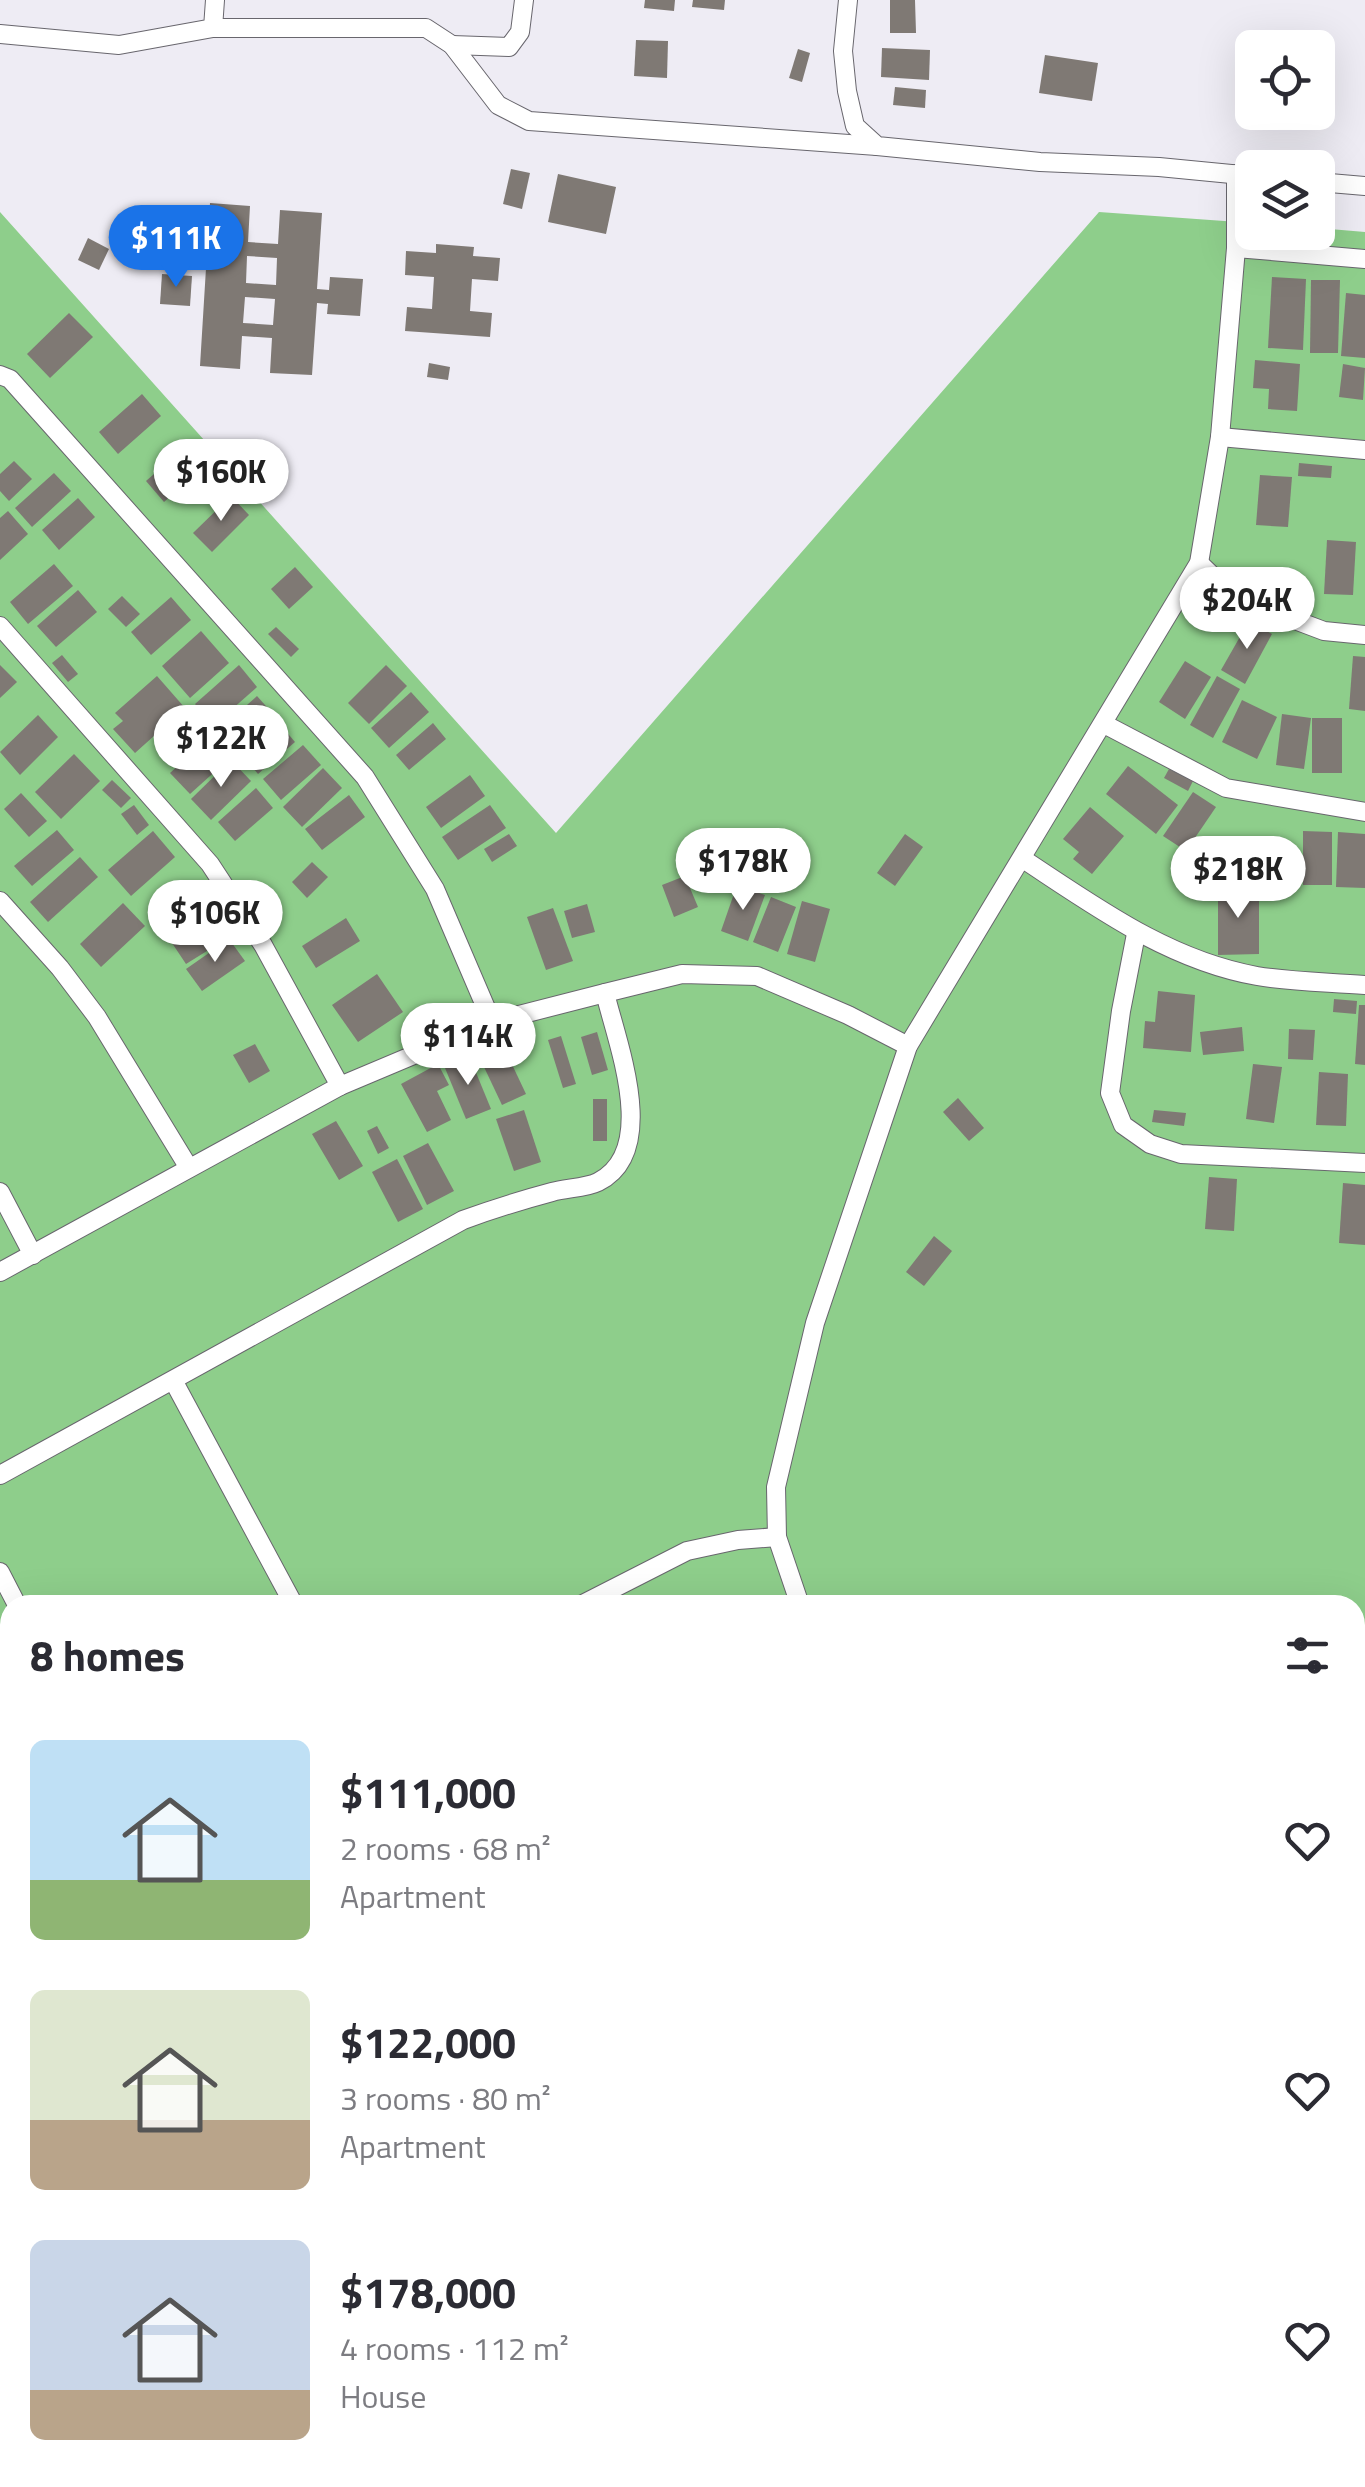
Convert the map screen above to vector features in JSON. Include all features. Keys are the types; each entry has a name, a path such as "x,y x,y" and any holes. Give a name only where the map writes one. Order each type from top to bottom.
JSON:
{"street":[{"path":"213,28 215,0"},
{"path":"452,45 509,47 520,32 524,0"},
{"path":"848,0 843,50 847,92 855,126 876,146"},
{"path":"0,34 120,45 213,28 426,28 452,45 498,105 529,120 1235,174"},
{"path":"1335,183 1365,186"},
{"path":"797,1595 777,1537 776,1487 814,1323 908,1046 1198,563 1220,437 1236,250"},
{"path":"1259,250 1365,259"},
{"path":"0,375 10,380 365,778 436,888 492,1022"},
{"path":"1220,437 1365,450"},
{"path":"1198,563 1234,598 1324,631 1365,634"},
{"path":"0,626 210,864 264,945 340,1086"},
{"path":"1104,724 1226,788 1365,812"},
{"path":"1022,859 1136,934 1180,952 1256,976 1365,985"},
{"path":"0,901 98,1017 188,1168"},
{"path":"1136,934 1110,1094 1122,1125 1150,1144 1181,1154 1365,1164"},
{"path":"0,1272 340,1086 492,1022 682,974 757,976 908,1046"},
{"path":"0,1476 463,1220 514,1202 598,1182 618,1166 630,1136 632,1109 605,994"},
{"path":"0,1192 33,1255"},
{"path":"174,1382 289,1595"},
{"path":"601,1595 687,1551 738,1540 777,1537"},
{"path":"0,1572 13,1595"}],"green space":[{"path":"0,212 556,833 1099,212 1235,222 1235,250 1335,250 1335,229 1365,232 1365,1595 0,1595"}],"building":[{"path":"645,0 675,0 674,11 644,8"},
{"path":"693,0 725,0 724,10 692,7"},
{"path":"890,0 915,0 916,33 890,33"},
{"path":"636,40 668,41 667,78 634,76"},
{"path":"882,48 930,50 929,80 881,77"},
{"path":"798,49 810,53 802,82 789,78"},
{"path":"1045,55 1098,63 1092,101 1039,93"},
{"path":"895,87 926,90 925,108 893,105"},
{"path":"511,169 530,173 522,209 503,204"},
{"path":"558,174 616,187 606,234 548,222"},
{"path":"210,203 250,206 248,242 278,244 280,210 322,213 317,289 329,290 330,277 363,279 360,316 327,314 328,304 317,303 312,375 270,373 272,338 242,336 240,369 200,366","holes":["247,256 277,258 276,285 246,283","245,297 275,299 273,325 243,323"]},
{"path":"88,238 109,249 99,270 78,260"},
{"path":"436,244 474,247 473,256 500,258 498,281 472,279 470,311 492,313 490,337 405,331 407,307 432,309 434,277 405,275 406,251 436,253"},
{"path":"162,274 192,276 190,306 160,304"},
{"path":"1272,277 1306,279 1303,350 1268,348"},
{"path":"1311,280 1340,280 1338,353 1310,353"},
{"path":"1346,293 1365,295 1365,358 1341,356"},
{"path":"69,313 93,337 50,378 27,354"},
{"path":"1255,360 1300,364 1297,411 1268,409 1269,389 1253,388"},
{"path":"429,363 450,367 448,380 427,377"},
{"path":"1343,364 1365,368 1363,400 1339,397"},
{"path":"142,394 161,416 118,454 99,432"},
{"path":"186,446 204,466 164,502 146,481"},
{"path":"14,461 32,479 9,501 0,491 0,474"},
{"path":"1299,463 1332,466 1331,478 1298,476"},
{"path":"54,473 71,491 32,527 15,508"},
{"path":"1260,475 1292,477 1288,527 1256,525"},
{"path":"231,496 249,515 212,552 193,533"},
{"path":"78,498 95,517 59,550 42,530"},
{"path":"8,511 28,534 0,560 0,518"},
{"path":"1327,540 1356,542 1353,595 1324,594"},
{"path":"54,564 73,586 28,624 10,602"},
{"path":"295,567 313,587 289,609 271,589"},
{"path":"78,590 97,612 56,647 37,626"},
{"path":"1224,593 1251,615 1243,625 1215,604"},
{"path":"122,596 140,614 126,627 108,609"},
{"path":"171,597 191,620 151,655 131,632"},
{"path":"1249,621 1272,634 1245,684 1221,670"},
{"path":"276,627 299,649 291,657 268,634"},
{"path":"201,631 229,663 190,698 162,666"},
{"path":"62,655 78,674 68,682 52,663"},
{"path":"1353,656 1365,657 1365,711 1349,709"},
{"path":"1185,661 1211,677 1185,719 1159,702"},
{"path":"0,665 17,682 0,698"},
{"path":"239,665 257,687 214,725 195,704"},
{"path":"386,665 407,686 369,724 348,703"},
{"path":"157,676 185,708 135,753 113,729 123,721 115,713"},
{"path":"1217,676 1240,689 1213,738 1190,725"},
{"path":"411,692 429,712 389,748 371,728"},
{"path":"257,696 273,714 237,747 220,729"},
{"path":"1242,700 1277,717 1257,759 1222,742"},
{"path":"1282,714 1311,718 1304,769 1276,765"},
{"path":"38,715 58,737 20,775 0,752"},
{"path":"1312,718 1342,718 1342,773 1312,773"},
{"path":"278,722 295,742 258,774 241,754"},
{"path":"433,723 446,739 409,770 396,755"},
{"path":"211,736 230,758 190,794 170,773"},
{"path":"303,745 321,765 281,800 263,779"},
{"path":"74,754 100,781 61,819 35,792"},
{"path":"231,760 251,781 211,820 191,799"},
{"path":"1128,766 1178,805 1156,834 1106,794"},
{"path":"323,768 342,788 302,827 283,807"},
{"path":"1169,769 1193,781 1188,791 1164,778"},
{"path":"470,775 485,796 441,828 426,807"},
{"path":"112,780 131,798 121,808 102,790"},
{"path":"256,788 273,808 235,841 218,822"},
{"path":"1193,792 1216,807 1186,851 1163,836"},
{"path":"21,793 47,821 29,837 4,809"},
{"path":"349,795 365,817 322,850 305,829"},
{"path":"134,805 149,825 137,835 121,814"},
{"path":"490,805 506,828 458,860 442,837"},
{"path":"1090,807 1124,836 1092,874 1073,859 1079,852 1063,839"},
{"path":"57,830 74,850 32,886 14,866"},
{"path":"153,831 175,857 131,896 108,870"},
{"path":"1303,831 1332,832 1332,885 1303,885"},
{"path":"1338,832 1365,834 1365,888 1336,887"},
{"path":"509,834 517,846 492,862 484,849"},
{"path":"905,834 923,847 895,886 877,873"},
{"path":"80,857 98,877 48,922 30,902"},
{"path":"312,862 328,877 307,898 292,882"},
{"path":"685,876 698,907 674,917 662,885"},
{"path":"737,885 765,895 748,941 721,931"},
{"path":"191,887 207,905 170,939 153,921"},
{"path":"1218,888 1259,888 1259,954 1218,955"},
{"path":"771,897 796,907 778,952 753,942"},
{"path":"802,901 830,909 815,962 787,954"},
{"path":"123,903 145,926 101,967 80,944"},
{"path":"587,904 595,932 572,938 564,911"},
{"path":"553,908 573,961 546,970 527,917"},
{"path":"217,914 231,936 186,964 172,943"},
{"path":"346,918 360,941 316,968 302,946"},
{"path":"229,939 245,961 202,991 186,969"},
{"path":"377,974 403,1012 358,1042 332,1005"},
{"path":"1158,991 1195,995 1191,1052 1143,1048 1145,1021 1155,1022"},
{"path":"1334,999 1357,1001 1356,1014 1333,1012"},
{"path":"1359,1005 1365,1005 1365,1065 1355,1064"},
{"path":"1242,1027 1244,1051 1203,1055 1200,1032"},
{"path":"1289,1029 1315,1030 1313,1060 1288,1059"},
{"path":"597,1032 608,1070 592,1075 581,1037"},
{"path":"561,1036 576,1084 563,1088 548,1040"},
{"path":"255,1044 270,1071 249,1083 233,1055"},
{"path":"508,1056 526,1094 502,1105 484,1067"},
{"path":"470,1058 491,1109 466,1119 445,1068"},
{"path":"438,1064 449,1085 437,1091 451,1120 427,1132 401,1084"},
{"path":"1253,1064 1282,1067 1274,1123 1246,1119"},
{"path":"1319,1072 1348,1074 1346,1126 1316,1125"},
{"path":"958,1098 984,1128 969,1141 943,1112"},
{"path":"593,1099 607,1099 607,1141 593,1141"},
{"path":"524,1110 541,1162 514,1171 496,1119"},
{"path":"1154,1110 1186,1113 1184,1126 1152,1122"},
{"path":"336,1121 363,1166 339,1180 312,1134"},
{"path":"377,1126 389,1148 378,1154 367,1131"},
{"path":"428,1143 454,1191 427,1205 403,1156"},
{"path":"397,1159 423,1209 398,1222 372,1172"},
{"path":"1209,1177 1237,1179 1234,1231 1205,1229"},
{"path":"1343,1183 1365,1185 1365,1245 1339,1243"},
{"path":"934,1236 952,1251 924,1286 906,1272"}]}
